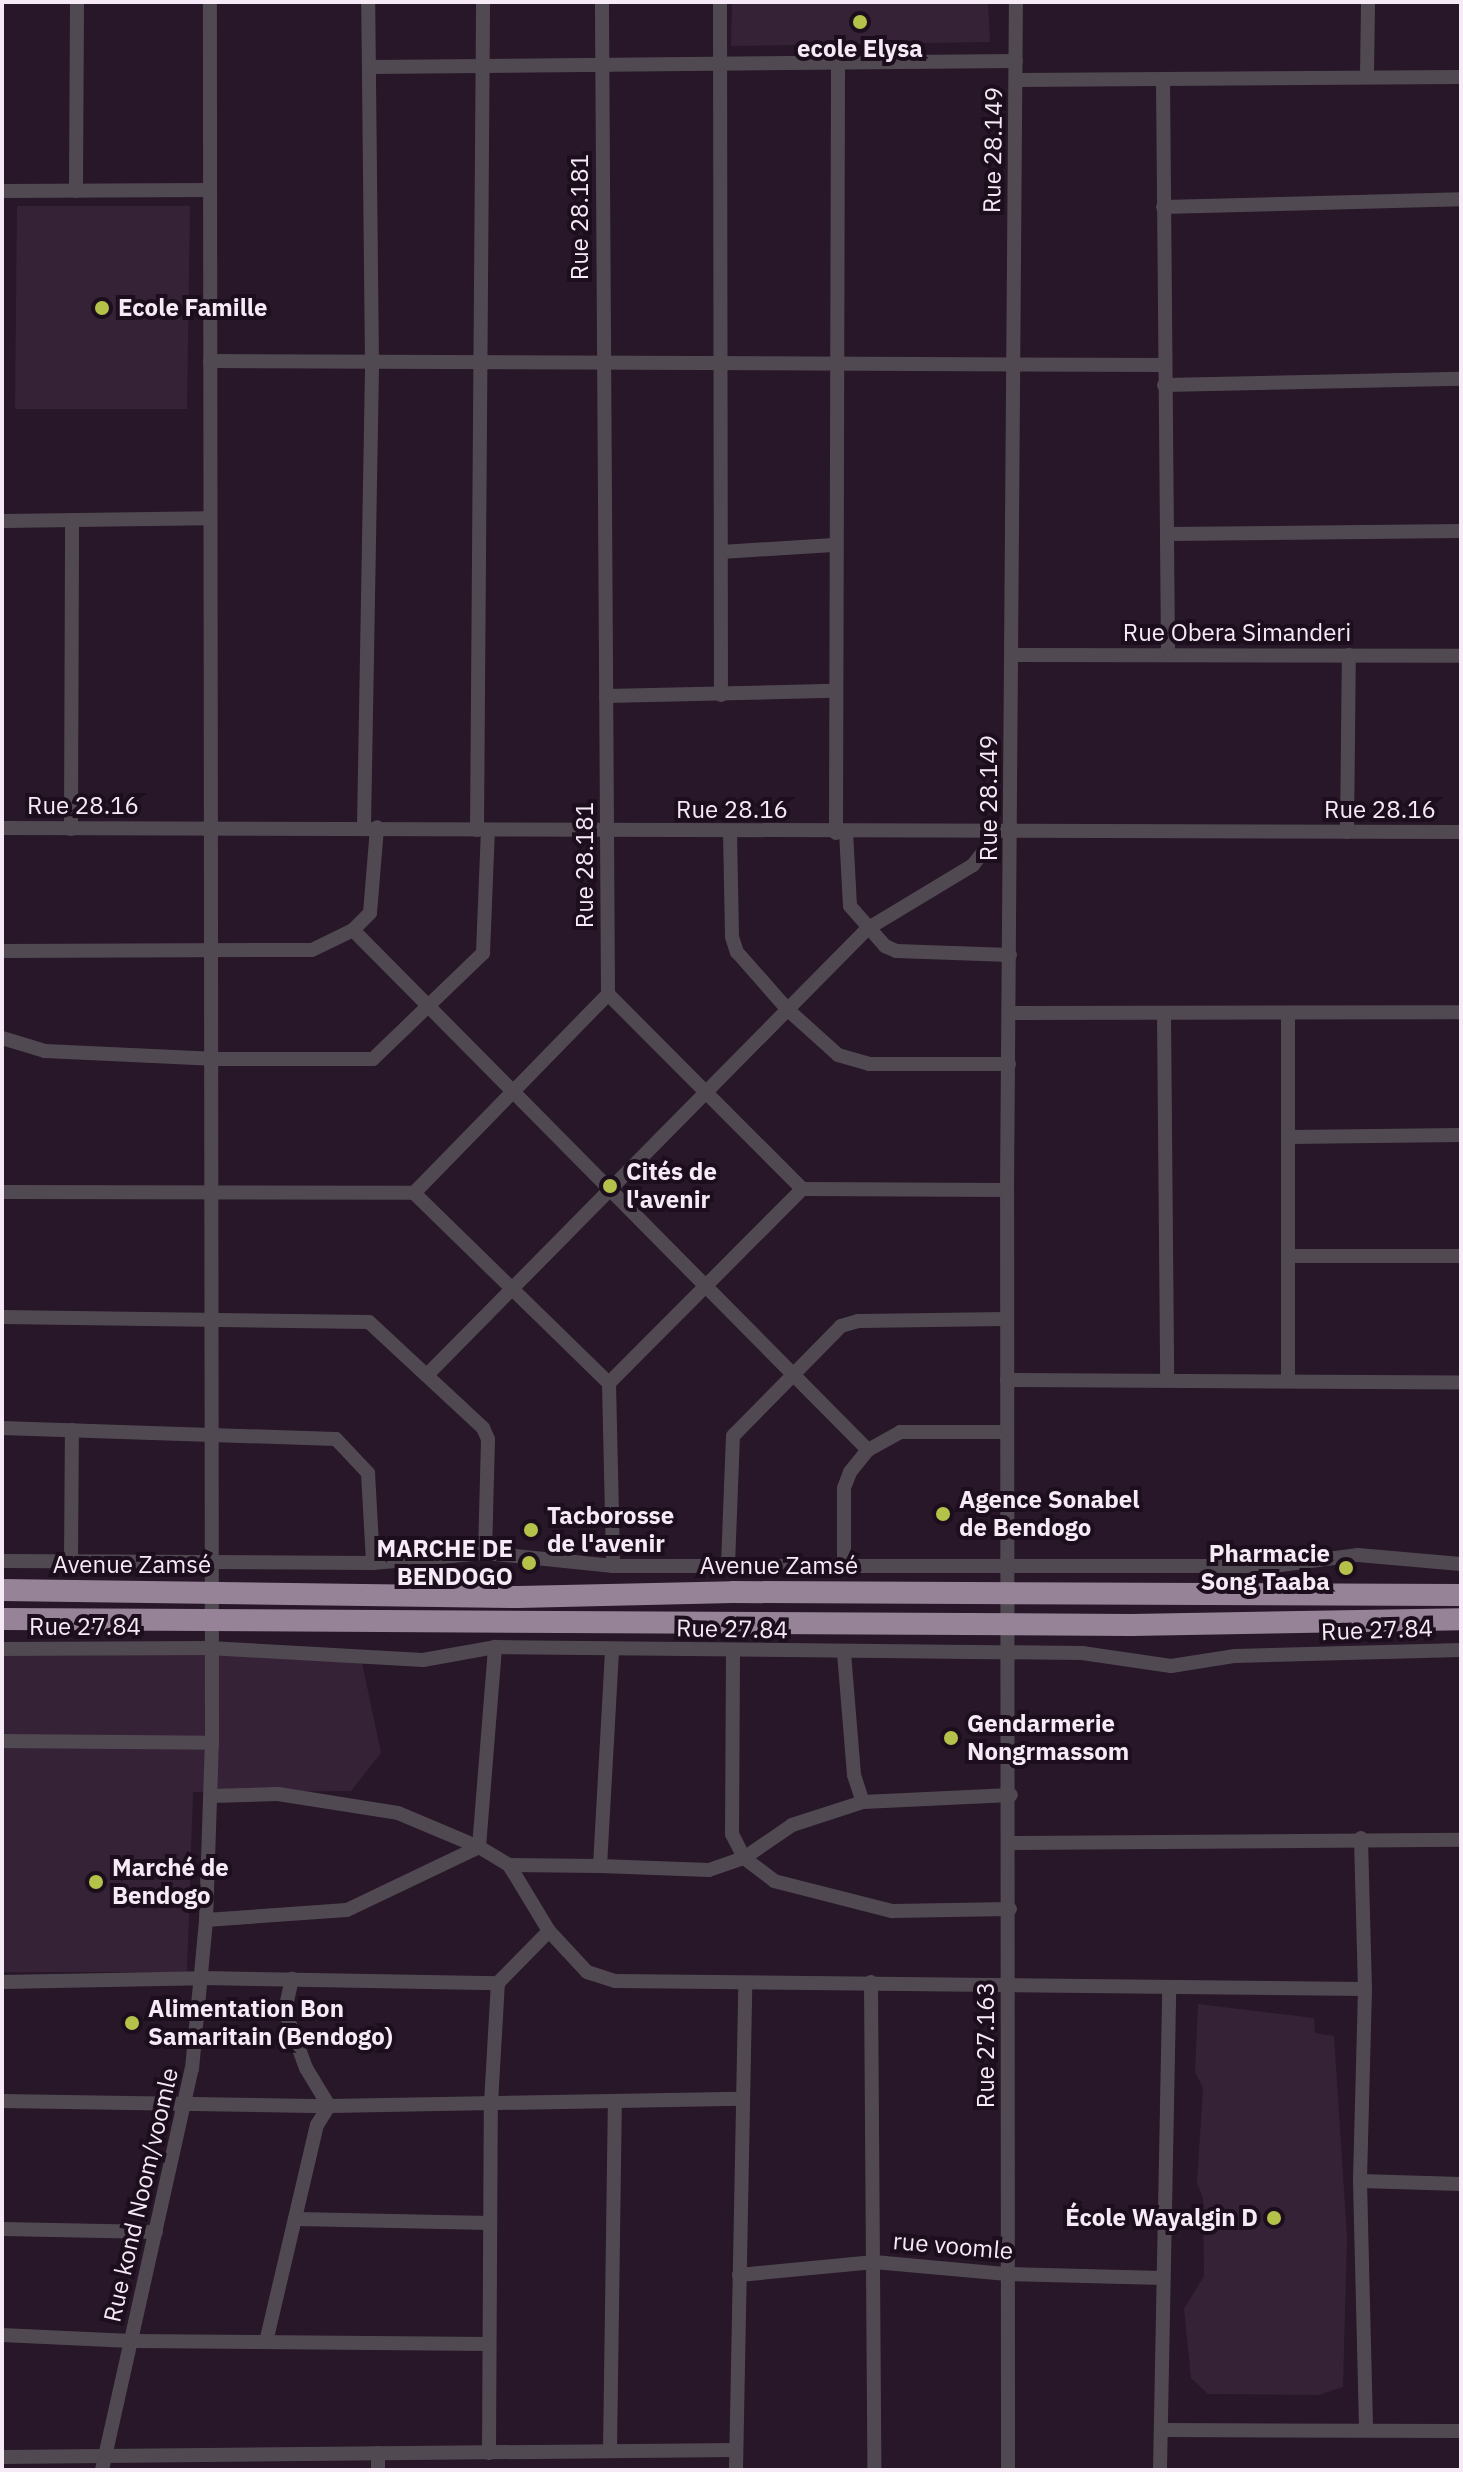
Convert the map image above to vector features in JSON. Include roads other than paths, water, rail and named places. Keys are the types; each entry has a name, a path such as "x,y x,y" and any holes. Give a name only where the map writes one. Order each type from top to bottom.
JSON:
{"highway":[{"name":"Avenue Zamsé","path":"2,1590 518,1597 1461,1595"},
{"path":"2,1619 1009,1621 1131,1625 1461,1619"}],"street":[{"path":"76,191 77,2"},
{"name":"Rue kond Noom/voomle","path":"104,2463 186,2100 202,1978 206,1920 212,1743 208,1621 212,1059 207,518 210,2"},
{"path":"2,951 312,950 353,930 370,913 374,899 371,827 372,365 368,2"},
{"path":"2,1038 45,1051 212,1059 373,1059 478,960 486,944 482,831 483,2"},
{"name":"Rue 28.181","path":"602,2 608,994"},
{"path":"720,2 724,362 721,695"},
{"name":"Rue 28.149","path":"1009,1621 1007,1190 1016,2"},
{"path":"1367,75 1368,2"},
{"path":"370,67 484,69 1016,61"},
{"path":"838,65 833,691 846,890 867,929 896,951 1010,955"},
{"path":"1016,80 1367,75 1461,77"},
{"path":"1163,79 1168,654"},
{"path":"2,191 210,190"},
{"path":"1163,207 1461,199"},
{"path":"210,361 372,365 603,362 1165,365"},
{"path":"1164,385 1461,379"},
{"path":"2,521 207,518"},
{"path":"71,829 72,520"},
{"path":"1168,534 1461,531"},
{"path":"721,552 833,545"},
{"name":"Rue Obera Simanderi","path":"1012,655 1461,656"},
{"path":"1347,832 1349,655"},
{"path":"606,696 833,691"},
{"name":"Rue 28.16","path":"2,828 1461,832"},
{"path":"428,1374 610,1188 711,1092 787,1009 867,929 973,865 988,846 991,830"},
{"path":"730,832 732,937 737,952 787,1009 852,1062 1009,1064"},
{"path":"353,930 432,1005 789,1375 868,1450"},
{"path":"414,1193 608,994 711,1092 802,1189 1007,1190"},
{"path":"1010,1013 1461,1012"},
{"path":"1164,1013 1167,1379"},
{"path":"1288,1013 1288,1380"},
{"path":"1288,1137 1461,1135"},
{"path":"609,1383 708,1288 802,1189"},
{"path":"2,1192 414,1193 609,1383 613,1566"},
{"path":"1288,1256 1461,1256"},
{"path":"2,1317 369,1322 475,1418 488,1439 485,1553"},
{"path":"728,1565 733,1436 789,1375 849,1322 1007,1319"},
{"path":"1007,1380 1461,1382"},
{"path":"2,1428 336,1439 368,1473 373,1563"},
{"path":"71,1562 72,1430"},
{"path":"844,1566 844,1488 850,1472 868,1450 900,1432 1007,1432"},
{"path":"2,1561 373,1563 485,1553 613,1566 1273,1566 1358,1555 1461,1564"},
{"name":"Rue 27.163","path":"1008,2470 1009,1621"},
{"path":"479,1847 495,1647"},
{"name":"Rue 27.84","path":"2,1649 209,1648 423,1660 495,1647 1101,1654 1171,1666 1235,1656 1461,1650"},
{"path":"600,1866 612,1650"},
{"path":"733,1651 732,1834 744,1858 774,1881 892,1911 1010,1909"},
{"path":"844,1653 854,1775 863,1802"},
{"path":"2,1741 212,1743"},
{"path":"211,1796 278,1794 398,1813 479,1847 509,1865 549,1931 599,1978 745,1986 871,1982 1365,1989"},
{"path":"509,1865 600,1866 687,1872 744,1858 792,1825 863,1802 1011,1795"},
{"path":"1011,1843 1361,1838 1461,1840"},
{"path":"1361,1838 1365,1989 1360,2181 1366,2429"},
{"path":"206,1920 347,1910 479,1847"},
{"path":"489,2453 491,2103 498,1983 549,1931"},
{"path":"2,1982 202,1978 498,1983"},
{"path":"292,1979 285,2011 306,2068 329,2106"},
{"path":"871,1982 874,2470"},
{"path":"736,2470 745,1986"},
{"path":"1160,2470 1169,1987"},
{"path":"2,2101 186,2100 329,2106 741,2099"},
{"path":"610,2451 615,2101"},
{"path":"266,2342 317,2125 329,2106"},
{"path":"1360,2181 1461,2184"},
{"path":"296,2219 490,2223"},
{"path":"2,2229 156,2232"},
{"name":"rue voomle","path":"739,2275 874,2262 1007,2274 1163,2278"},
{"path":"2,2335 131,2341 489,2344"},
{"path":"1161,2430 1461,2431"},
{"path":"2,2457 104,2463 378,2453 736,2450"},
{"path":"378,2453 378,2470"}],"place":[{"name":"ecole Elysa","path":"860,22"},
{"name":"Ecole Famille","path":"102,308"},
{"name":"Cités de l'avenir","path":"610,1186"},
{"name":"Agence Sonabel de Bendogo","path":"943,1514"},
{"name":"Tacborosse de l'avenir","path":"531,1530"},
{"name":"MARCHE DE BENDOGO","path":"529,1563"},
{"name":"Pharmacie Song Taaba","path":"1346,1568"},
{"name":"Gendarmerie Nongrmassom","path":"951,1738"},
{"name":"Marché de Bendogo","path":"96,1882"},
{"name":"Alimentation Bon Samaritain (Bendogo)","path":"132,2023"},
{"name":"École Wayalgin D","path":"1274,2218"}]}
